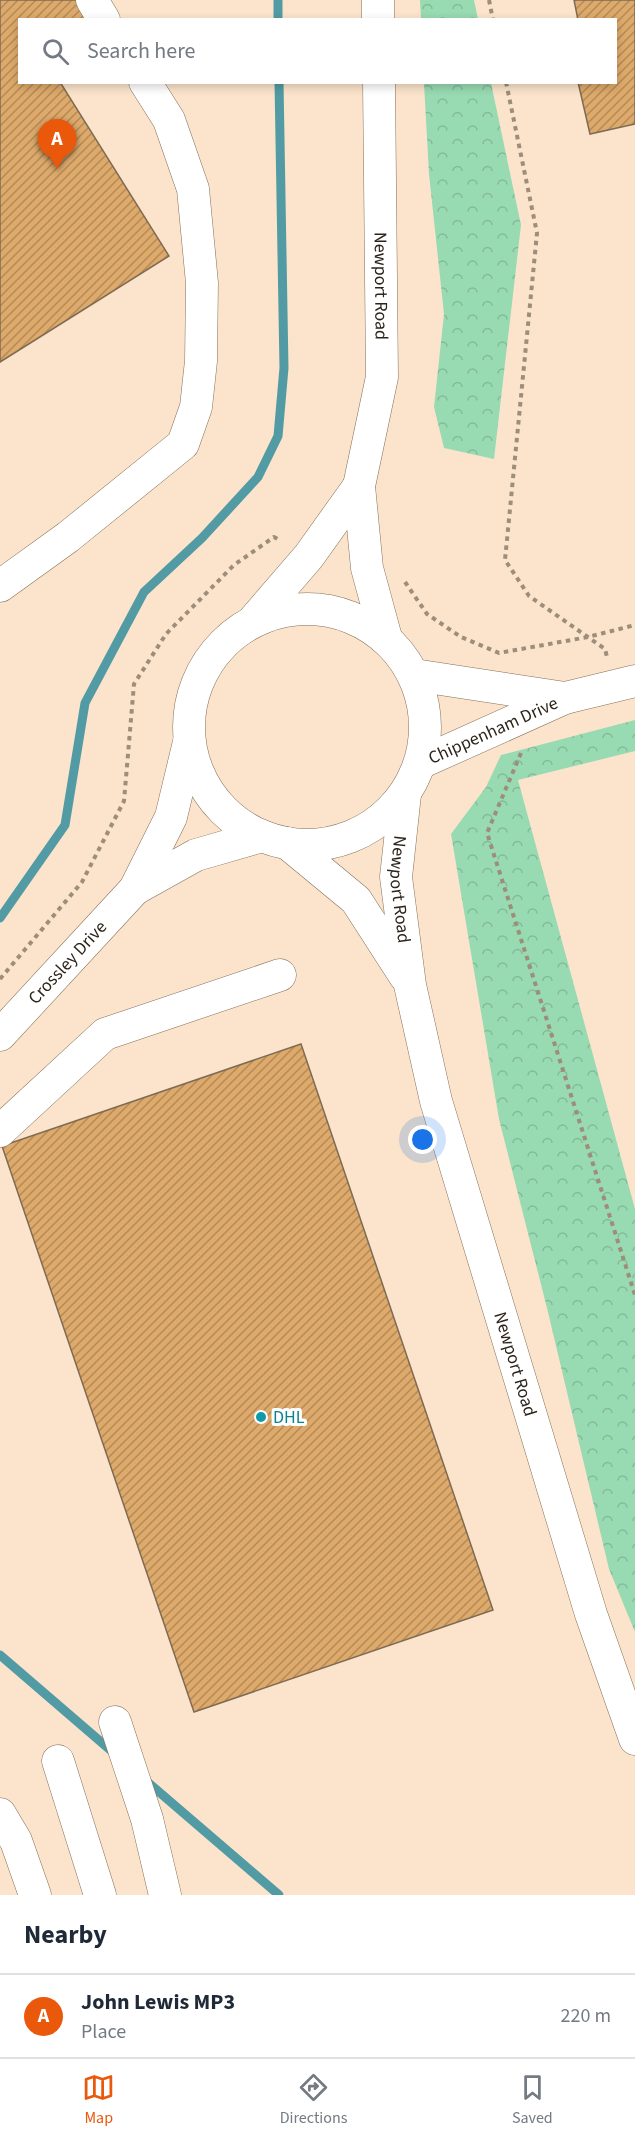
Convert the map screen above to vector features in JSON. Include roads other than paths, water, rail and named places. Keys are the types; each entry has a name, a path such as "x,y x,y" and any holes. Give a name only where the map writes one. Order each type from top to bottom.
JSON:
{"street":[{"path":"92,0 103,18"},
{"path":"378,0 378,18"},
{"path":"0,586 68,537 183,444 196,407 201,362 202,283 193,189 169,120 146,84"},
{"name":"Newport Road","path":"379,84 382,377 359,486 367,568 386,638"},
{"name":"Newport Road","path":"253,621 309,556 359,486"},
{"path":"189,739 191,704 203,670 224,642 253,621 287,610 322,609 356,619 386,638 402,655 414,675 424,704 425,734 420,764 405,794 382,818 353,836 321,844 275,840"},
{"name":"Chippenham Drive","path":"414,675 565,698"},
{"name":"Chippenham Drive","path":"420,764 565,698 635,681"},
{"name":"Newport Road","path":"189,739 197,770 212,797 234,820 275,840 356,900 410,985"},
{"name":"Crossley Drive","path":"0,1035 135,889 171,817 189,739"},
{"name":"Newport Road","path":"405,794 396,877 410,985 436,1101 591,1614 635,1739"},
{"name":"Crossley Drive","path":"135,889 196,855 275,840"},
{"path":"0,1131 105,1034 280,975"},
{"path":"115,1722 147,1819 165,1895"},
{"path":"58,1761 100,1895"},
{"path":"0,1814 16,1841 35,1895"}],"waterway":[{"path":"278,0 278,18"},
{"path":"0,918 65,825 85,703 144,592 202,538 258,477 278,436 284,368 279,84"},
{"path":"0,1655 115,1754"},
{"path":"144,1779 279,1895"}],"place":[{"name":"John Lewis MP3","path":"57,169"},
{"name":"DHL","path":"261,1417"}]}
